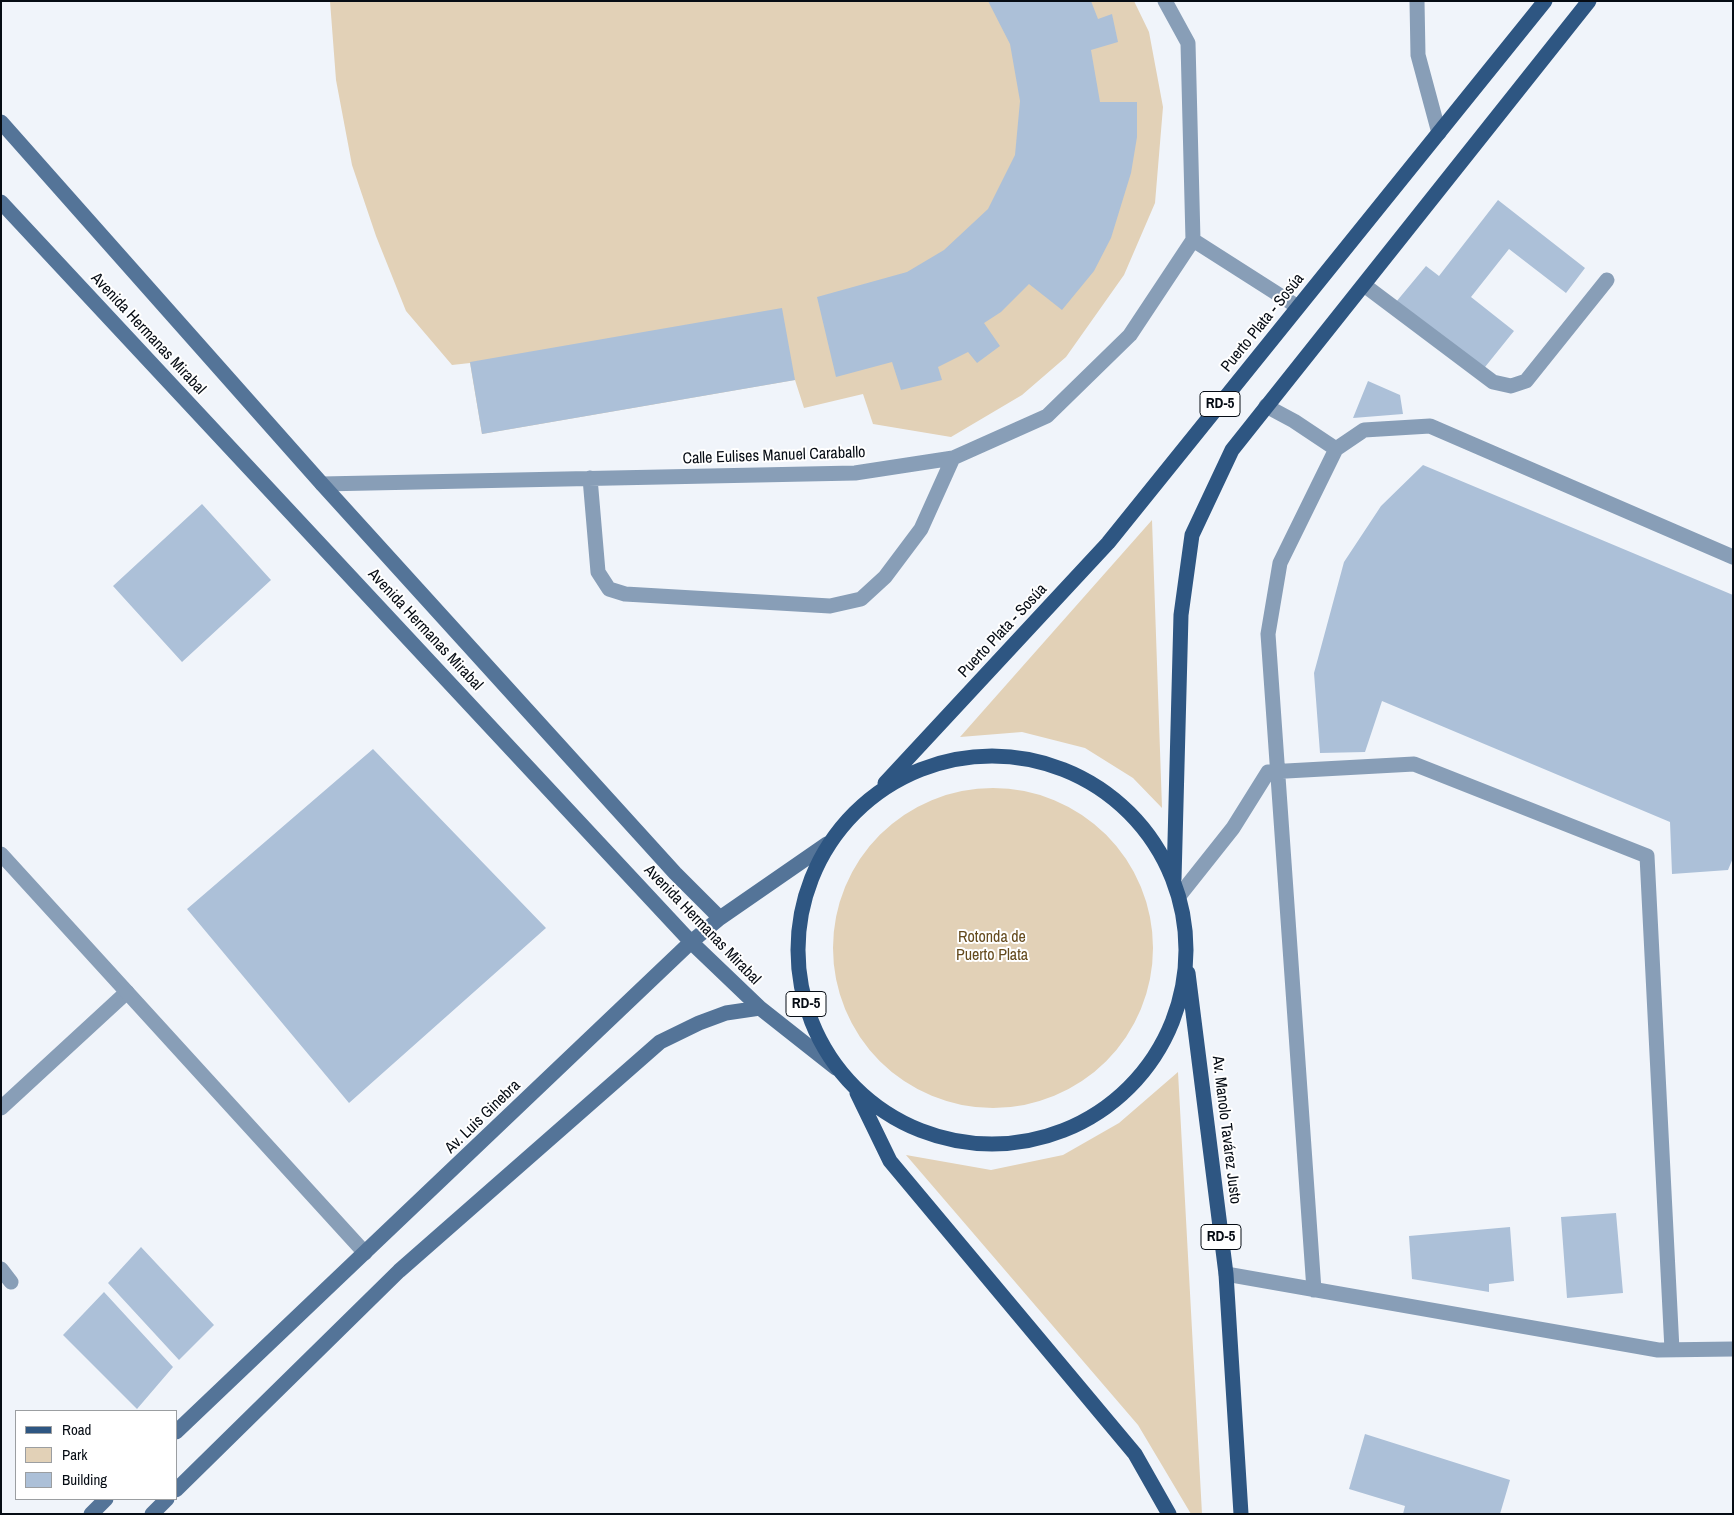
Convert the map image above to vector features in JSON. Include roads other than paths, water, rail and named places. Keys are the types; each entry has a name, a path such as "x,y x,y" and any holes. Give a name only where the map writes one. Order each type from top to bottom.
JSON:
{"main road":[{"name":"Puerto Plata - Sosúa","path":"878,791 1108,543 1545,1"},
{"name":"RD-5","path":"1174,879 1181,615 1192,535 1232,450 1588,1"},
{"name":"Avenida Hermanas Mirabal","path":"1,122 322,484 675,873 720,918"},
{"name":"Avenida Hermanas Mirabal","path":"1,202 691,942 760,1008 836,1068"},
{"name":"RD-5","path":"989,755 1047,763 1101,788 1144,829 1174,879 1179,896 1187,961 1173,1023 1140,1078 1092,1119 1033,1142 970,1145 909,1127 857,1091 836,1068 808,1016 797,957 804,898 827,844 850,815 878,791 931,764 989,755"},
{"name":"Av. Luis Ginebra","path":"178,1430 691,942 720,918 827,844"},
{"name":"Av. Manolo Tavárez Justo","path":"1187,961 1226,1274 1241,1514"},
{"path":"178,1488 399,1271 660,1042 699,1023 726,1013 760,1008"},
{"name":"RD-5","path":"857,1091 890,1161 1135,1454 1169,1514"},
{"path":"91,1514 105,1500"},
{"path":"152,1514 166,1500"}],"street":[{"path":"1165,1 1188,43 1193,240 1298,307"},
{"path":"1417,1 1418,55 1439,133"},
{"name":"Calle Eulises Manuel Caraballo","path":"322,484 855,473 953,458 1047,416 1130,335 1193,240"},
{"path":"1364,285 1493,382 1511,386 1526,381 1607,280"},
{"path":"1266,406 1294,421 1336,449"},
{"path":"1314,1290 1268,634 1280,563 1336,449 1364,430 1430,426 1733,557"},
{"path":"590,478 598,572 609,589 625,594 830,606 862,599 885,578 922,529 953,458"},
{"path":"1179,896 1233,828 1268,772 1277,771 1414,764 1647,856 1672,1350"},
{"path":"1,854 365,1253"},
{"path":"1,1108 127,992"},
{"path":"1,1270 12,1282"},
{"path":"1226,1274 1649,1348 1672,1350 1733,1349"}],"park label":[{"name":"Rotonda de Puerto Plata","path":"992,947"}]}
